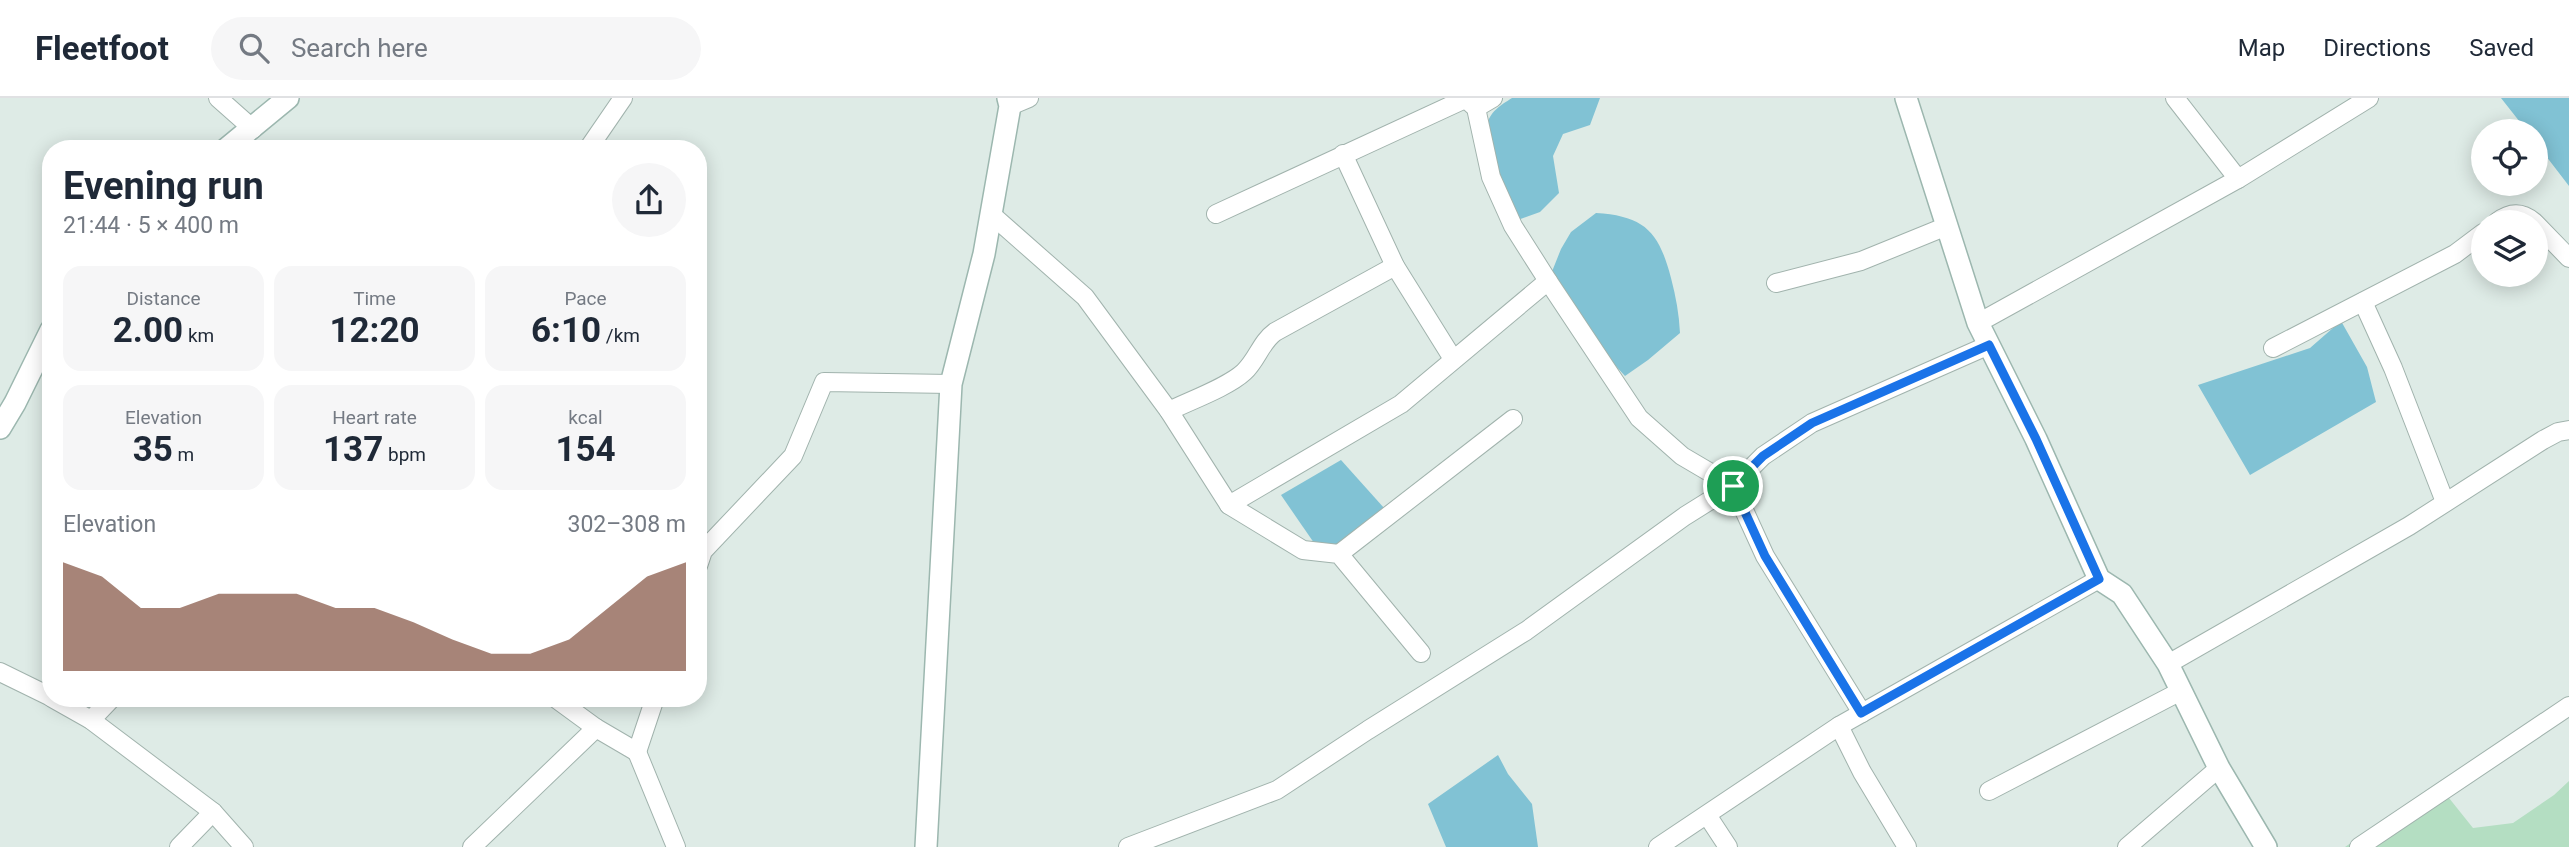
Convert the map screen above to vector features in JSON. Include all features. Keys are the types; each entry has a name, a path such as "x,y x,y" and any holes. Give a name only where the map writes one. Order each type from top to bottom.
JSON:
{"street":[{"path":"219,98 253,129"},
{"path":"238,140 288,98"},
{"path":"594,140 623,98"},
{"path":"1216,214 1343,154 1469,102 1493,98"},
{"path":"1906,98 1978,323 2036,439 2099,579 2122,594 2168,664 2219,768 2266,847"},
{"path":"2175,98 2238,178"},
{"path":"1978,323 2238,178 2369,98"},
{"path":"926,847 951,384 992,215 1016,101"},
{"path":"1469,102 1491,177 1513,226 1548,281 1639,418 1682,456 1733,486 1765,556 1861,713"},
{"path":"1343,154 1395,266 1453,359"},
{"path":"992,215 1085,298 1169,411 1229,505 1303,550 1339,554 1421,653"},
{"path":"1776,283 1861,261 1947,226"},
{"path":"2548,236 2569,258"},
{"path":"2273,348 2471,244"},
{"path":"1169,411 1238,377 1250,366 1264,342 1275,332 1395,266"},
{"path":"1229,505 1401,404 1548,281"},
{"path":"2363,302 2393,368 2445,502"},
{"path":"1128,847 1277,790 1526,631 1685,516 1733,486 1763,456 1812,423 1989,345"},
{"path":"0,428 42,348"},
{"path":"707,547 793,456 824,382 951,384"},
{"path":"1339,554 1513,419"},
{"path":"2168,664 2409,526 2543,440 2569,430"},
{"path":"1658,847 1839,726 2099,579"},
{"path":"0,672 42,693"},
{"path":"1989,791 2181,691"},
{"path":"2359,847 2569,706"},
{"path":"68,707 91,720 213,812 244,847"},
{"path":"91,720 103,707"},
{"path":"567,707 637,752 676,847"},
{"path":"637,752 652,707"},
{"path":"1839,726 1862,772 1907,847"},
{"path":"471,847 596,728"},
{"path":"2127,847 2219,768"},
{"path":"179,847 213,812"},
{"path":"1707,815 1728,847"}],"green space":[{"path":"2569,781 2569,847 2345,847 2437,783 2473,828 2513,823 2554,795"}],"water":[{"path":"1512,98 1600,98 1590,125 1563,134 1553,156 1559,193 1540,212 1515,221 1496,174 1487,135 1490,117 1496,109"},
{"path":"2501,98 2569,98 2569,186 2548,159 2548,119 2518,119"},
{"path":"1596,213 1627,218 1647,229 1655,238 1666,262 1677,305 1680,333 1625,376 1601,350 1549,279 1571,232"},
{"path":"2341,321 2367,367 2376,402 2250,475 2198,385 2310,348"},
{"path":"1341,460 1393,518 1323,556 1281,495"},
{"path":"1498,755 1508,774 1532,804 1538,847 1446,847 1428,804"}],"route":[{"path":"1989,345 2036,439 2099,579 1861,713 1765,556 1733,486 1763,456 1812,423 1989,345"}]}
